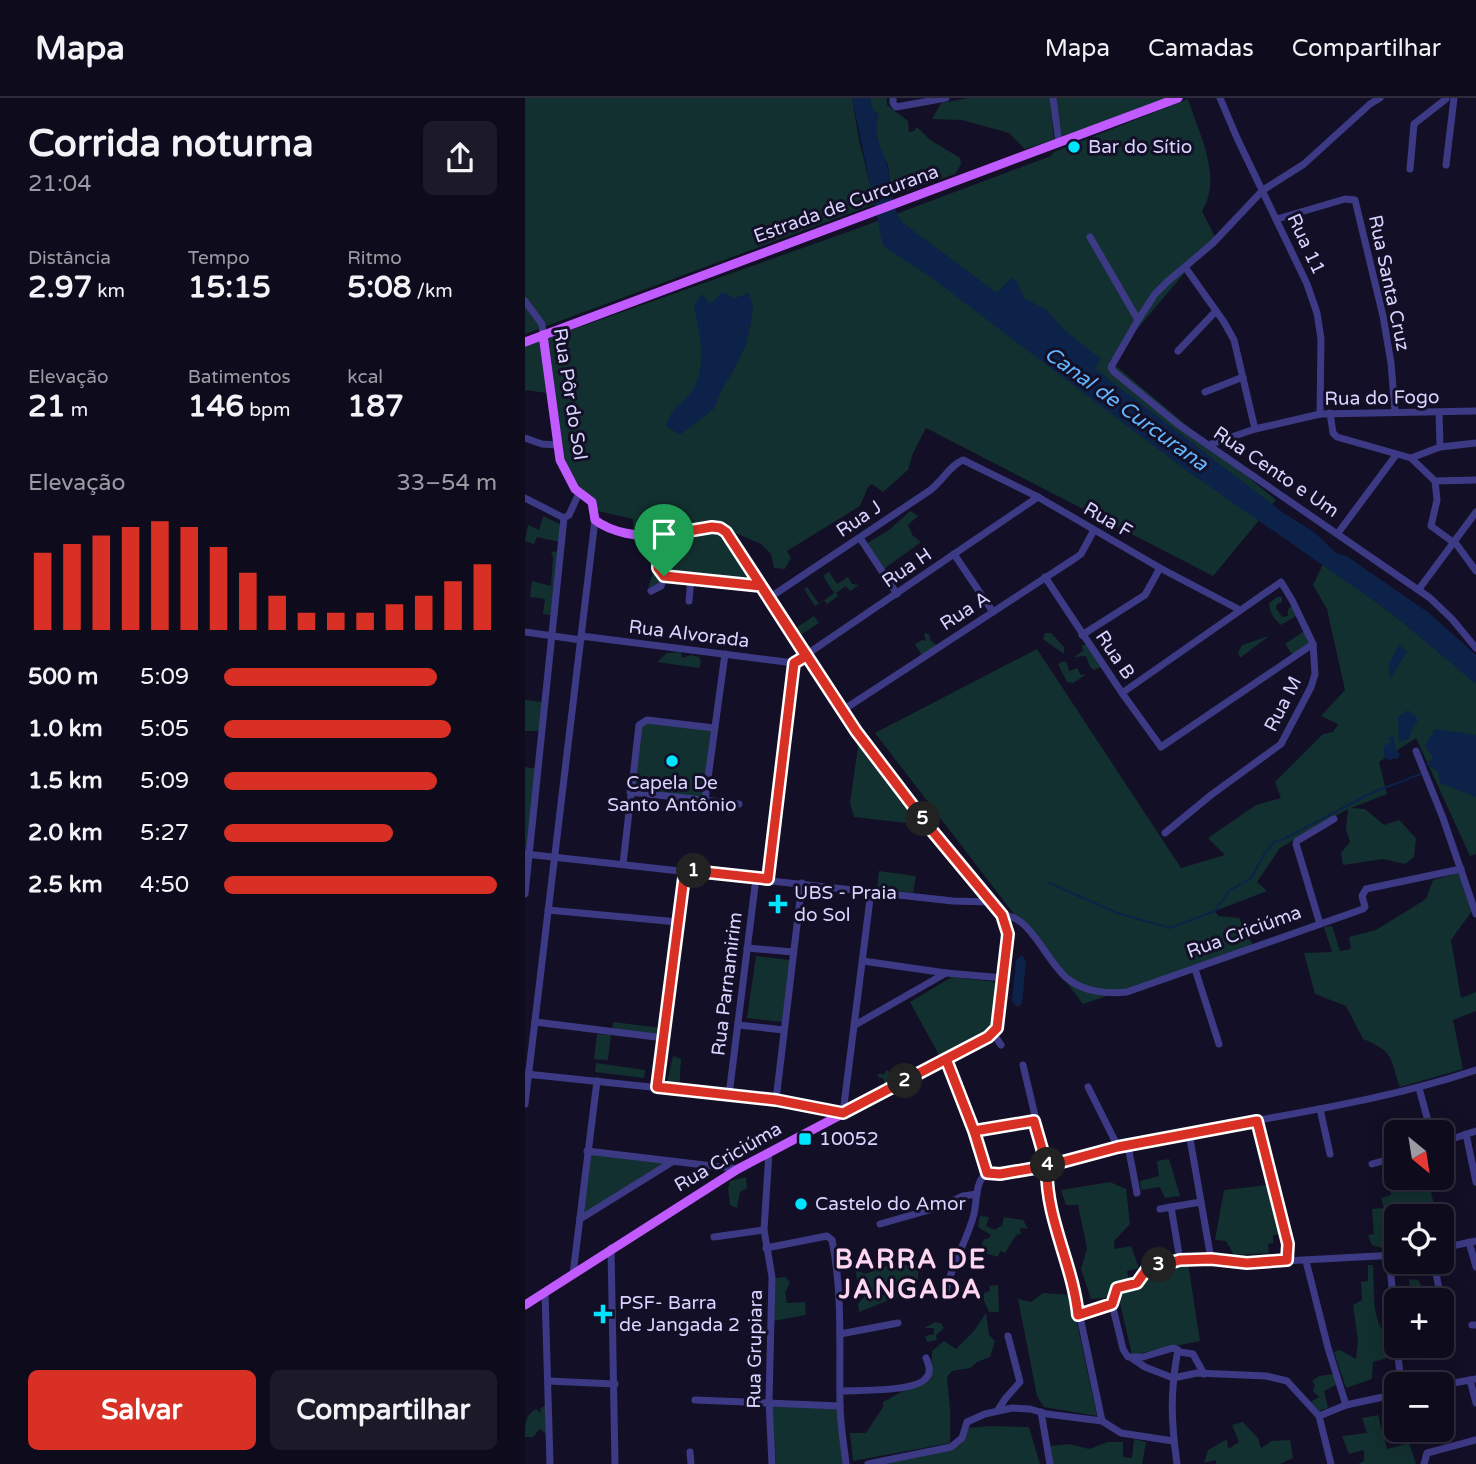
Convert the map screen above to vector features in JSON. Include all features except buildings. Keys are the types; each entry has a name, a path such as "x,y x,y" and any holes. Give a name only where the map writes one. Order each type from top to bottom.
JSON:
{"main road":[{"name":"Estrada de Curcurana","path":"525,342 1178,98"},
{"name":"Rua Pôr do Sol","path":"543,335 557,446 564,471 579,493 592,502 595,520"},
{"path":"595,520 616,531 659,536 712,527 726,532 856,731 929,827 1002,915 1008,934 999,1021 993,1033"},
{"name":"Rua Criciúma","path":"525,1305 738,1169 993,1033"}],"street":[{"path":"893,102 900,106 945,98"},
{"path":"1053,98 1059,143"},
{"name":"Rua 11","path":"1220,98 1307,284 1317,313 1321,339 1320,414"},
{"path":"1090,237 1138,320 1155,294 1213,243 1263,190 1304,164 1380,98"},
{"path":"1436,98 1447,98"},
{"path":"1410,169 1414,124 1447,98"},
{"path":"1446,165 1454,98"},
{"name":"Rua Santa Cruz","path":"1277,219 1345,199 1355,200 1383,316 1391,363 1395,412"},
{"path":"1185,267 1234,340 1255,429"},
{"name":"Rua Pôr do Sol","path":"525,301 542,324 543,335"},
{"path":"1178,351 1216,311"},
{"name":"Rua Cento e Um","path":"1138,320 1111,367 1112,371 1208,445 1419,589 1452,619 1476,648"},
{"path":"1205,392 1243,377"},
{"name":"Rua do Fogo","path":"1208,445 1255,429 1320,414 1476,411"},
{"path":"1439,412 1440,447"},
{"path":"1330,413 1333,433 1337,437 1396,456 1411,458 1440,447 1476,443"},
{"path":"525,438 557,446"},
{"path":"1338,534 1396,456"},
{"path":"1411,458 1435,481 1437,500 1431,526 1453,541 1476,571"},
{"name":"Rua F","path":"960,460 1038,497 1160,568 1240,610"},
{"name":"Rua J","path":"769,598 937,486 960,460"},
{"path":"1435,481 1476,480"},
{"path":"564,518 569,515 579,493"},
{"name":"Rua H","path":"794,663 1038,497"},
{"path":"525,498 564,518"},
{"path":"1419,589 1476,512"},
{"path":"525,894 527,854 564,518"},
{"path":"525,1104 595,520"},
{"name":"Rua A","path":"843,710 1081,554 1094,530"},
{"path":"659,536 658,568 664,576 761,586"},
{"path":"860,538 897,594"},
{"path":"954,554 993,612"},
{"path":"1082,635 1145,595 1160,568"},
{"path":"652,591 661,586 664,576"},
{"name":"Rua B","path":"1045,577 1082,635 1161,747 1313,644"},
{"path":"689,600 691,579"},
{"name":"Rua M","path":"1165,833 1281,744 1315,674 1313,644 1281,582 1240,610"},
{"path":"1122,693 1240,610"},
{"name":"Rua Alvorada","path":"525,632 794,663"},
{"path":"705,800 725,654"},
{"path":"768,879 794,663"},
{"path":"623,864 641,722 647,720 714,728"},
{"path":"1416,751 1476,914"},
{"path":"631,792 739,804"},
{"path":"1320,924 1296,844 1334,819"},
{"path":"527,854 953,901 990,902"},
{"name":"Rua Criciúma","path":"1002,915 1017,917 1023,922 1066,978 1096,991 1127,992 1363,909 1365,907 1362,897 1366,889 1461,869"},
{"path":"657,1087 685,870"},
{"name":"Rua Parnamirim","path":"729,1095 757,878"},
{"path":"776,1100 802,883"},
{"path":"527,1074 776,1100 843,1113 871,891"},
{"path":"548,909 678,922"},
{"path":"747,948 793,952"},
{"path":"863,961 1004,978"},
{"path":"1195,969 1219,1044"},
{"path":"855,1025 946,973"},
{"path":"535,1022 664,1038"},
{"path":"738,1025 784,1030"},
{"path":"993,1033 1001,1045"},
{"path":"946,1059 987,1173"},
{"path":"1023,1065 1034,1121 1047,1166 1049,1205 1074,1288 1102,1421"},
{"path":"946,1293 951,1268 968,1233 979,1181 987,1173 1000,1174 1047,1166 1118,1147 1320,1109 1419,1087 1476,1070"},
{"path":"573,1274 597,1081"},
{"path":"1088,1087 1118,1147"},
{"path":"1419,1087 1428,1120"},
{"path":"1320,1109 1330,1154"},
{"path":"974,1131 1034,1121"},
{"path":"1257,1121 1288,1244 1287,1260"},
{"path":"1454,1138 1476,1131"},
{"path":"1189,1133 1211,1259"},
{"path":"1466,1134 1476,1182"},
{"path":"1128,1146 1137,1194"},
{"path":"587,1151 738,1169"},
{"name":"Rua Grupiara","path":"769,1152 764,1230 772,1277 769,1401 772,1464"},
{"path":"1372,1164 1384,1161"},
{"path":"580,1219 672,1162"},
{"path":"880,1224 940,1207 963,1196 977,1194"},
{"path":"1160,1209 1201,1202"},
{"path":"1171,1207 1180,1260"},
{"path":"714,1237 764,1230"},
{"path":"767,1248 830,1237 836,1264 840,1406 847,1464"},
{"path":"1454,1246 1472,1242 1476,1267"},
{"path":"611,1248 615,1464"},
{"path":"1331,1464 1319,1416 1292,1385 1279,1378 1204,1374 1173,1378 1145,1367 1126,1355 1112,1304 1115,1290 1137,1283 1147,1269 1180,1260 1211,1259 1247,1263 1384,1257"},
{"path":"1306,1261 1346,1405"},
{"path":"545,1292 550,1464"},
{"path":"1078,1315 1112,1304"},
{"path":"840,1334 898,1323"},
{"path":"998,1410 1020,1382 1008,1336"},
{"path":"1132,1358 1173,1348 1179,1352 1193,1354 1204,1374"},
{"path":"1177,1464 1170,1410 1175,1360 1179,1352"},
{"path":"840,1391 918,1384 930,1370 926,1358"},
{"path":"1454,1383 1473,1379 1476,1403"},
{"path":"548,1381 615,1384"},
{"path":"1319,1416 1346,1405 1384,1397"},
{"path":"695,1400 840,1406"},
{"path":"868,1464 951,1447 961,1437 967,1422 998,1410 1030,1409 1102,1421 1121,1433 1173,1441"},
{"path":"1041,1412 1050,1464"},
{"path":"1423,1464 1427,1453 1476,1440"},
{"path":"690,1452 691,1464"}],"green space":[{"path":"525,98 852,98 875,204 525,334"},
{"path":"870,98 887,98 887,105 908,121 909,132 917,127 929,139 960,158 961,164 955,174 892,196 888,165 879,147"},
{"path":"968,98 1050,98 1054,140 1025,149 1009,133 962,120 932,119 941,103"},
{"path":"1056,98 1166,98 1062,137"},
{"path":"1188,99 1210,170 1208,198 1202,211 1215,237 1110,361 1276,500 1213,576 926,428 913,453 908,470 883,492 872,484 860,506 787,551 791,558 785,569 774,568 771,554 761,544 713,521 651,532 633,529 633,519 598,511 594,500 575,485 565,465 546,339 856,229 1051,156 1054,152"},
{"path":"542,339 547,393 525,390 525,346"},
{"path":"910,511 918,516 908,525 913,536 921,542 884,569 866,544 889,530"},
{"path":"543,516 562,525 559,542 537,537 534,544 525,541 528,525 539,530"},
{"path":"712,528 722,530 762,592 662,576 658,585 648,587 653,574 658,575 660,536"},
{"path":"559,551 558,616 543,614 545,599 530,597 532,581 551,586 551,552"},
{"path":"1323,564 1390,612 1476,683 1476,854 1470,856 1416,738 1379,762 1387,794 1351,808 1365,809 1384,825 1399,820 1416,838 1414,857 1405,864 1383,859 1343,865 1341,853 1350,842 1346,829 1348,809 1280,848 1257,882 1267,891 1215,911 1218,916 1239,918 1254,947 1083,1004 875,733 1037,649 1181,868 1225,855 1208,838 1256,805 1281,798 1275,782 1323,734 1333,732 1338,724 1321,716 1345,690 1327,609 1313,585"},
{"path":"829,572 837,584 848,577 852,584 859,585 850,591 846,586 827,604 824,600 834,593 823,576"},
{"path":"807,587 819,604 815,606 804,589"},
{"path":"1282,597 1282,602 1277,604 1276,608 1282,617 1288,616 1288,609 1292,606 1296,616 1281,625 1269,607 1269,603"},
{"path":"814,616 819,623 802,634 796,628"},
{"path":"1304,631 1310,649 1295,658 1285,644"},
{"path":"924,633 929,634 930,640 938,646 927,654 921,654 915,644 926,641"},
{"path":"1045,633 1051,633 1064,647 1064,654 1043,639"},
{"path":"1269,636 1240,658 1238,653 1242,645"},
{"path":"1082,645 1087,645 1095,658 1100,657 1101,667 1094,670 1086,656 1074,657 1083,651"},
{"path":"681,652 682,658 691,655 699,657 699,668 657,662 667,653"},
{"path":"1064,661 1069,671 1077,668 1081,675 1087,674 1073,683 1067,682 1058,664"},
{"path":"525,700 543,702 540,731 525,731"},
{"path":"641,722 714,728 705,800 630,792"},
{"path":"859,740 924,825 854,817 850,803"},
{"path":"525,767 537,769 528,852 525,852"},
{"path":"879,871 916,876 913,893 877,888"},
{"path":"1458,873 1472,911 1451,940 1461,998 1476,992 1476,1011 1453,1020 1463,1069 1400,1087 1390,1057 1381,1048 1363,1039 1346,1006 1315,994 1304,953 1332,952 1324,927 1332,926 1340,951 1351,949 1349,937 1376,930 1426,899 1433,880"},
{"path":"756,956 790,960 782,1022 747,1018"},
{"path":"952,977 1005,983 997,1033 944,1064 910,1002"},
{"path":"613,1022 662,1028 660,1039 612,1033"},
{"path":"597,1034 611,1035 608,1060 594,1059"},
{"path":"673,1056 681,1059 679,1091 666,1086"},
{"path":"596,1063 645,1070 644,1078 595,1072"},
{"path":"898,1066 906,1066 909,1076 899,1083 894,1079 884,1085 884,1079 878,1077 878,1074 885,1074 886,1070 890,1072"},
{"path":"587,1153 668,1164 580,1219"},
{"path":"1169,1159 1180,1196 1165,1198 1160,1187 1141,1190 1140,1181 1159,1176 1157,1161"},
{"path":"746,1177 747,1188 740,1192 737,1208 730,1205 730,1181"},
{"path":"1267,1178 1280,1234 1273,1235 1273,1243 1268,1244 1269,1253 1234,1255 1226,1241 1215,1240 1224,1190 1268,1185"},
{"path":"1110,1182 1126,1189 1130,1224 1114,1241 1115,1249 1131,1246 1139,1268 1127,1271 1130,1283 1105,1298 1091,1299 1081,1269 1087,1248 1078,1205 1066,1205 1061,1190"},
{"path":"1391,1190 1430,1190 1434,1204 1384,1204 1384,1208 1381,1198 1391,1195"},
{"path":"1384,1208 1384,1249 1372,1245 1368,1235 1374,1234 1372,1209"},
{"path":"980,1216 989,1217 986,1226 995,1230 1002,1225 1004,1217 1023,1220 1028,1229 1020,1228 1021,1234 1016,1235 1005,1253 1000,1251 998,1257 985,1253 982,1244 984,1239 991,1235 978,1227"},
{"path":"897,1262 918,1269 918,1284 911,1285 911,1291 859,1312 858,1304 870,1290 866,1284 857,1282 856,1270 865,1274"},
{"path":"1188,1263 1200,1341 1132,1355 1118,1294 1141,1289 1151,1273"},
{"path":"1368,1265 1373,1265 1376,1312 1384,1332 1381,1344 1384,1347 1384,1358 1387,1358 1373,1362 1372,1379 1346,1388 1334,1352 1340,1350 1356,1359 1358,1341 1353,1305 1362,1300 1361,1282 1368,1281"},
{"path":"785,1277 790,1282 785,1293 787,1303 805,1302 806,1315 773,1321 775,1278"},
{"path":"1409,1279 1418,1280 1423,1288 1409,1288"},
{"path":"998,1285 999,1312 989,1312 984,1293 990,1291 989,1286"},
{"path":"1043,1293 1071,1295 1097,1416 1044,1407 1037,1396 1018,1299 1031,1302"},
{"path":"986,1313 989,1335 995,1341 990,1357 970,1368 952,1371 947,1377 950,1443 853,1461 850,1433 866,1433 883,1407 883,1402 931,1376 932,1351 944,1341 956,1349 974,1331"},
{"path":"935,1322 941,1323 944,1328 936,1335 937,1340 927,1342 925,1336 934,1334 934,1328 924,1328"},
{"path":"1334,1374 1336,1385 1324,1391 1328,1408 1319,1411 1310,1402 1319,1397 1313,1391 1315,1385 1312,1381 1319,1376"},
{"path":"547,1404 547,1435 540,1429 533,1437 525,1437 530,1414 536,1409 541,1413 540,1409"},
{"path":"772,1404 838,1409 844,1464 776,1464"},
{"path":"1378,1415 1387,1449 1409,1443 1416,1464 1358,1464 1364,1461 1364,1450 1349,1454 1342,1436 1367,1433 1362,1418"},
{"path":"1243,1422 1258,1438 1261,1448 1272,1441 1290,1440 1293,1458 1280,1464 1216,1464 1216,1460 1204,1463 1208,1450 1227,1439 1228,1449 1239,1442 1232,1425"},
{"path":"1029,1427 1040,1464 873,1464 939,1452 960,1445 969,1428"},
{"path":"1134,1439 1146,1442 1142,1464 1053,1464 1050,1446 1070,1444 1089,1449 1108,1442 1123,1442 1123,1457 1132,1458"}],"water":[{"name":"Canal de Curcurana","path":"852,98 870,98 872,109 879,115 877,137 888,169 894,204 903,223 997,293 1011,278 1017,281 1024,298 1047,310 1064,330 1101,359 1094,368 1285,514 1314,532 1336,553 1348,557 1429,613 1476,655 1476,684 1390,612 1183,468 929,276 883,246"},
{"path":"722,292 735,298 749,293 753,305 746,345 720,393 715,408 680,435 666,426 677,406 695,386 699,375 701,352 694,305 702,294 710,304"},
{"path":"1399,644 1407,652 1390,679 1389,664"},
{"path":"1408,710 1417,718 1417,723 1409,739 1399,742 1398,717"},
{"path":"1435,729 1476,735 1476,797 1440,783 1438,771 1425,764 1433,758 1425,746"},
{"path":"1394,736 1395,748 1400,754 1398,758 1388,760 1384,756 1384,746 1390,743 1390,740 1386,739"},
{"path":"1022,955 1026,961 1022,1004 1017,1007 1012,1001 1016,960"}],"waterway":[{"path":"1049,883 1120,914 1170,928 1215,911 1229,891 1251,878 1275,841 1282,840 1371,793 1421,774"}],"place":[{"name":"Bar do Sítio","path":"1074,147"},
{"name":"Capela De Santo Antônio","path":"672,761"},
{"name":"UBS - Praia do Sol","path":"778,904"},
{"name":"10052","path":"805,1139"},
{"name":"Castelo do Amor","path":"801,1204"},
{"name":"PSF- Barra de Jangada 2","path":"603,1314"}],"district":[{"name":"BARRA DE JANGADA","path":"911,1274"}],"route":[{"path":"664,576 658,568 659,536 712,527 726,532 856,731 929,827 1002,915 1008,934 997,1028 988,1037 946,1059 974,1131 1034,1121 1047,1166 1118,1147 1257,1121 1288,1244 1287,1260 1247,1263 1198,1259 1168,1262 1147,1269 1137,1283 1117,1288 1112,1304 1078,1315 1074,1288 1049,1205 1047,1166 992,1175 987,1173 946,1059 843,1113 776,1100 657,1087 685,870 768,879 794,663 806,656 761,586 664,576"}]}
